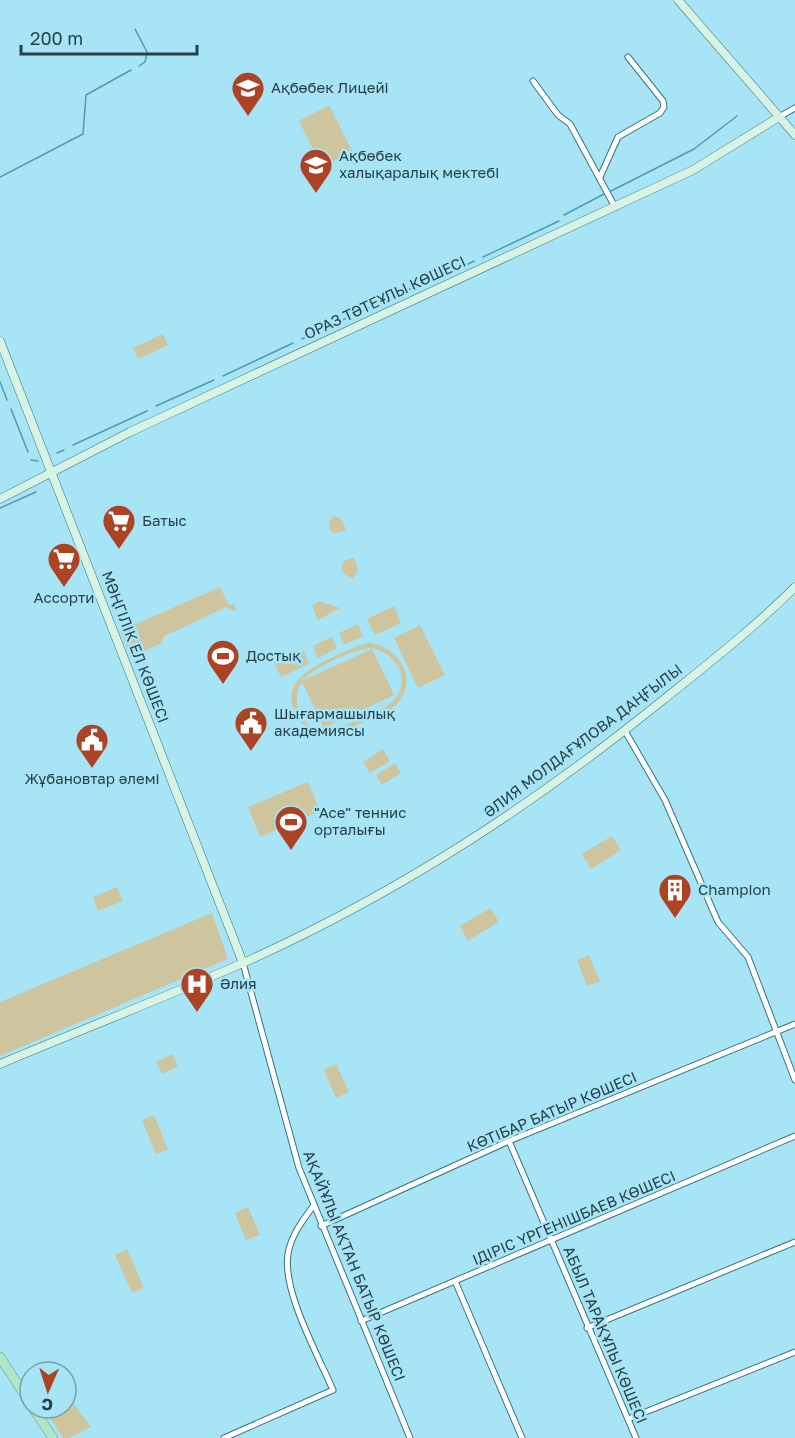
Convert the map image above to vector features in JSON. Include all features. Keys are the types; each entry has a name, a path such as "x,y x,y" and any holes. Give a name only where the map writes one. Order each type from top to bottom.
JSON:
{"main road":[{"path":"0,1357 18,1385"},
{"path":"41,1420 53,1438"}],"street":[{"path":"678,0 795,135"},
{"path":"600,177 618,137 660,113 664,107 663,101 628,57"},
{"path":"533,81 558,115 570,124 615,207"},
{"path":"779,117 795,108"},
{"name":"ОРАЗ ТӘТЕҰЛЫ КӨШЕСІ","path":"0,499 130,432 693,170 779,117"},
{"name":"МӘҢГІЛІК ЕЛ КӨШЕСІ","path":"0,341 243,963"},
{"name":"ӘЛИЯ МОЛДАҒҰЛОВА ДАҢҒЫЛЫ","path":"0,1064 243,963 383,893 461,848 543,792 625,731 762,620 795,587"},
{"path":"625,731 665,800 718,922 748,957 795,1080"},
{"name":"АҚАЙҰЛЫ АҚТАН БАТЫР КӨШЕСІ","path":"243,963 295,1154 321,1226 410,1438"},
{"name":"КӨТІБАР БАТЫР КӨШЕСІ","path":"321,1226 509,1141 795,1024"},
{"name":"ІДІРІС ҮРГЕНІШБАЕВ КӨШЕСІ","path":"361,1321 795,1136"},
{"name":"АБЫЛ ТАРАҚҰЛЫ КӨШЕСІ","path":"509,1141 587,1328 636,1438"},
{"path":"224,1438 333,1390 292,1294 287,1272 288,1255 293,1236 314,1205"},
{"path":"587,1328 795,1242"},
{"path":"455,1281 522,1438"},
{"path":"628,1419 795,1352"}],"shaded area":[{"path":"329,105 352,151 322,167 299,121"},
{"path":"163,334 168,345 138,359 133,348"},
{"path":"334,515 343,521 346,531 333,533 329,529 329,522"},
{"path":"354,557 358,569 353,579 344,574 341,568 344,561"},
{"path":"220,587 229,605 234,604 236,609 233,611 226,607 163,637 162,643 131,657 120,631"},
{"path":"319,601 340,608 318,620 312,606"},
{"path":"394,606 401,623 375,635 367,619"},
{"path":"358,624 363,636 344,645 339,633"},
{"path":"420,625 445,675 418,688 394,638"},
{"path":"332,637 337,648 318,658 313,646"},
{"path":"365,644 379,645 389,650 402,665 406,674 406,684 398,703 351,728 331,733 312,731 297,716 292,704 294,686 300,678 316,666 347,650","holes":["371,648 380,651 394,661 402,677 402,685 392,702 384,708 341,727 322,730 313,728 306,722 298,709 297,701 298,689 302,682 324,728 394,695 372,649 302,681 323,665 345,655"]},
{"path":"303,650 309,664 281,677 274,663"},
{"path":"383,749 390,761 370,773 363,762"},
{"path":"395,763 401,773 382,785 376,775"},
{"path":"308,782 320,811 260,837 248,807"},
{"path":"612,836 621,850 591,869 582,854"},
{"path":"117,887 123,901 98,911 93,897"},
{"path":"490,908 499,922 468,941 460,926"},
{"path":"212,913 228,959 0,1056 0,1002"},
{"path":"589,955 600,981 587,986 577,960"},
{"path":"172,1054 178,1066 162,1074 156,1062"},
{"path":"336,1064 349,1092 336,1098 324,1070"},
{"path":"154,1115 168,1149 156,1154 142,1120"},
{"path":"248,1207 260,1235 246,1240 235,1213"},
{"path":"127,1249 144,1288 132,1293 115,1255"},
{"path":"78,1410 91,1427 69,1438 63,1438 52,1420 78,1420"}],"waterway":[{"path":"135,29 147,52 145,62 139,66"},
{"path":"0,177 83,134 86,95 131,70"},
{"path":"611,191 694,149 737,116"},
{"path":"564,215 604,194"},
{"path":"483,257 559,221"},
{"path":"445,276 474,261"},
{"path":"323,329 436,277"},
{"path":"302,339 314,333"},
{"path":"223,376 293,343"},
{"path":"156,406 214,380"},
{"path":"0,382 7,400"},
{"path":"11,409 28,452"},
{"path":"73,445 147,411"},
{"path":"57,453 64,450"},
{"path":"31,460 38,461"},
{"path":"0,508 36,492"}],"place":[{"name":"Ақбөбек Лицейі","path":"248,117"},
{"name":"Ақбөбек халықаралық мектебі","path":"316,194"},
{"name":"Батыс","path":"119,550"},
{"name":"Ассорти","path":"64,588"},
{"name":"Достық","path":"223,685"},
{"name":"Шығармашылық академиясы","path":"251,752"},
{"name":"Жұбановтар әлемі","path":"92,769"},
{"name":"\"Ace\" теннис орталығы","path":"291,851"},
{"name":"Champion","path":"675,919"},
{"name":"Әлия","path":"197,1013"}]}
